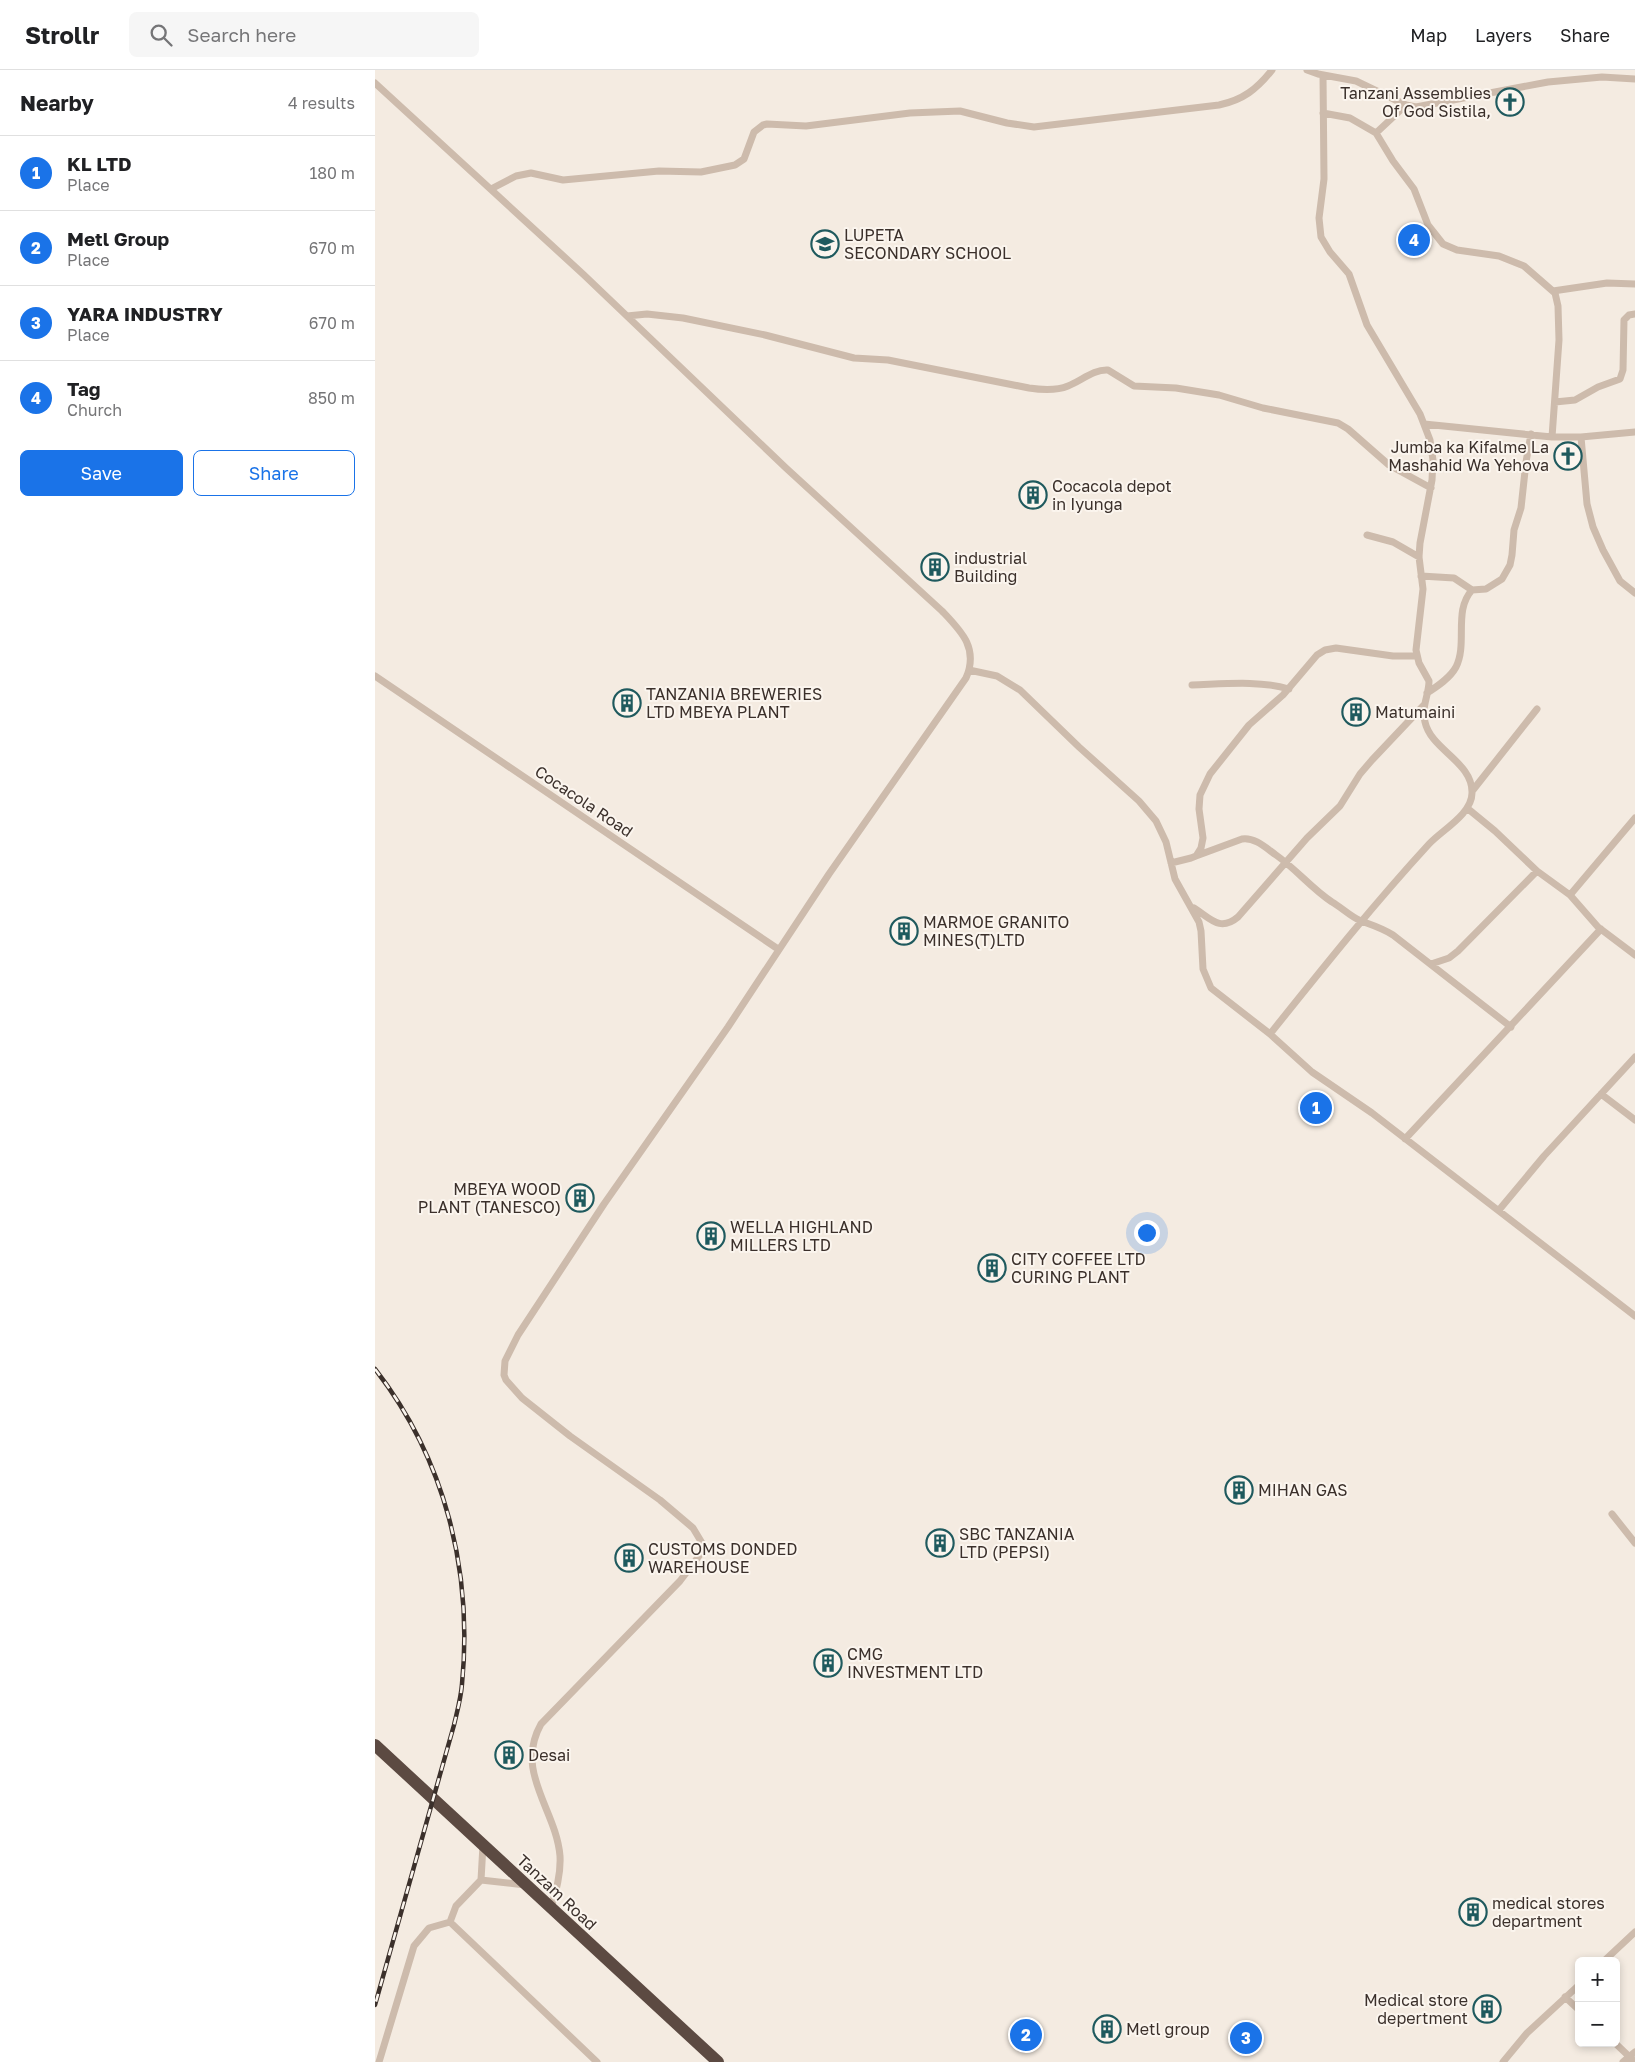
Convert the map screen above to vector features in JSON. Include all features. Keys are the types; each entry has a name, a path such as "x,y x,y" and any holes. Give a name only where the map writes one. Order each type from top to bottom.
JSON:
{"highway":[{"name":"Tanzam Road","path":"375,1744 718,2062"}],"street":[{"path":"491,189 516,176 531,172 563,180 659,171 701,172 735,165 744,159 754,132 767,124 806,126 910,113 961,111 1007,123 1034,127 1219,105 1232,102 1251,92 1272,70"},
{"path":"1307,70 1356,81 1406,105 1420,107 1549,82 1603,77 1635,79"},
{"path":"1319,73 1323,113 1325,173 1319,218 1321,237 1324,244 1349,274 1367,325 1425,424 1430,440 1433,460 1431,488 1422,530 1419,557 1423,596 1417,656 1429,680 1424,705 1425,722 1427,729 1464,771 1473,790"},
{"path":"375,83 491,189 786,468 948,617 964,636 971,658 969,670 778,949 728,1027 604,1204 518,1335 505,1361 504,1375 512,1388 522,1398 564,1431 672,1509 693,1528 700,1538 703,1548 700,1556 680,1581 541,1724 534,1738 531,1753 533,1770 556,1836 560,1855 559,1885 550,1908"},
{"path":"1376,133 1406,105"},
{"path":"1323,113 1351,118 1376,133 1393,162 1414,189 1428,225 1437,239 1450,248 1489,253 1524,266 1553,291 1558,306 1559,327 1553,437"},
{"path":"1553,291 1607,283 1635,284"},
{"path":"627,316 647,314 683,318 765,335 854,358 888,360 1035,389 1050,390 1067,387 1095,372 1108,370 1134,386 1176,388 1219,395 1263,408 1338,423 1348,429 1389,465 1402,474 1431,488"},
{"path":"1555,402 1579,398 1597,387 1620,379 1623,370 1624,320 1629,315 1635,314"},
{"path":"1425,424 1553,437 1581,437 1635,432"},
{"path":"1421,576 1454,578 1472,590 1486,589 1502,579 1510,565 1514,547 1514,530 1521,508 1531,434"},
{"path":"1581,437 1587,504 1593,526 1603,550 1620,581 1635,593"},
{"path":"1367,535 1393,542 1419,557"},
{"path":"1427,693 1444,681 1457,664 1462,616 1466,600 1472,590"},
{"path":"1196,856 1202,843 1199,801 1205,782 1249,725 1289,689 1317,656 1330,648 1393,656 1417,656"},
{"path":"969,670 997,676 1020,690 1149,811 1161,830 1179,887 1192,906 1201,931 1203,969 1208,983 1215,992 1270,1034 1312,1072 1359,1104 1635,1316"},
{"name":"Cocacola Road","path":"375,676 778,949"},
{"path":"1192,685 1243,684 1276,686 1289,689"},
{"path":"1192,906 1217,924 1228,924 1238,917 1307,838 1340,806 1360,774 1424,705"},
{"path":"1270,1034 1361,921 1428,846 1467,808 1473,790 1537,709"},
{"path":"1467,808 1495,831 1537,871 1570,895 1601,929 1635,955"},
{"path":"1570,895 1635,818"},
{"path":"1171,863 1246,838 1258,842 1286,862 1320,893 1361,921 1387,930 1511,1027"},
{"path":"1431,964 1449,958 1459,951 1537,871"},
{"path":"1405,1140 1601,929"},
{"path":"1499,1210 1544,1156 1635,1057"},
{"path":"1601,1094 1635,1120"},
{"path":"1611,1514 1635,1543"},
{"path":"450,1922 457,1906 481,1880 483,1845"},
{"path":"481,1880 527,1886"},
{"path":"379,2062 414,1946 429,1928 450,1922"},
{"path":"450,1922 597,2062"},
{"path":"1608,1957 1635,1932"},
{"path":"1503,2062 1527,2033 1575,1988"},
{"path":"1565,1997 1575,2006"},
{"path":"1620,2046 1632,2054 1635,2062"},
{"path":"1623,2062 1632,2054"}],"railway":[{"path":"375,1369 399,1404 420,1440 436,1478 449,1518 458,1558 463,1600 464,1642 459,1705 375,2005"}],"place":[{"name":"Tanzani Assemblies Of God Sistila,","path":"1510,102"},
{"name":"Tag","path":"1414,240"},
{"name":"LUPETA SECONDARY SCHOOL","path":"825,244"},
{"name":"Jumba ka Kifalme La Mashahid Wa Yehova","path":"1568,456"},
{"name":"Cocacola depot in Iyunga","path":"1033,495"},
{"name":"industrial Building","path":"935,567"},
{"name":"TANZANIA BREWERIES LTD MBEYA PLANT","path":"627,703"},
{"name":"Matumaini","path":"1356,712"},
{"name":"MARMOE GRANITO MINES(T)LTD","path":"904,931"},
{"name":"KL LTD","path":"1316,1108"},
{"name":"MBEYA WOOD PLANT (TANESCO)","path":"580,1198"},
{"name":"WELLA HIGHLAND MILLERS LTD","path":"711,1236"},
{"name":"CITY COFFEE LTD CURING PLANT","path":"992,1268"},
{"name":"MIHAN GAS","path":"1239,1490"},
{"name":"SBC TANZANIA LTD (PEPSI)","path":"940,1543"},
{"name":"CUSTOMS DONDED WAREHOUSE","path":"629,1558"},
{"name":"CMG INVESTMENT LTD","path":"828,1663"},
{"name":"Desai","path":"509,1755"},
{"name":"medical stores department","path":"1473,1912"},
{"name":"Medical store depertment","path":"1487,2009"},
{"name":"Metl group","path":"1107,2029"},
{"name":"Metl Group","path":"1026,2035"},
{"name":"YARA INDUSTRY","path":"1246,2038"}]}
